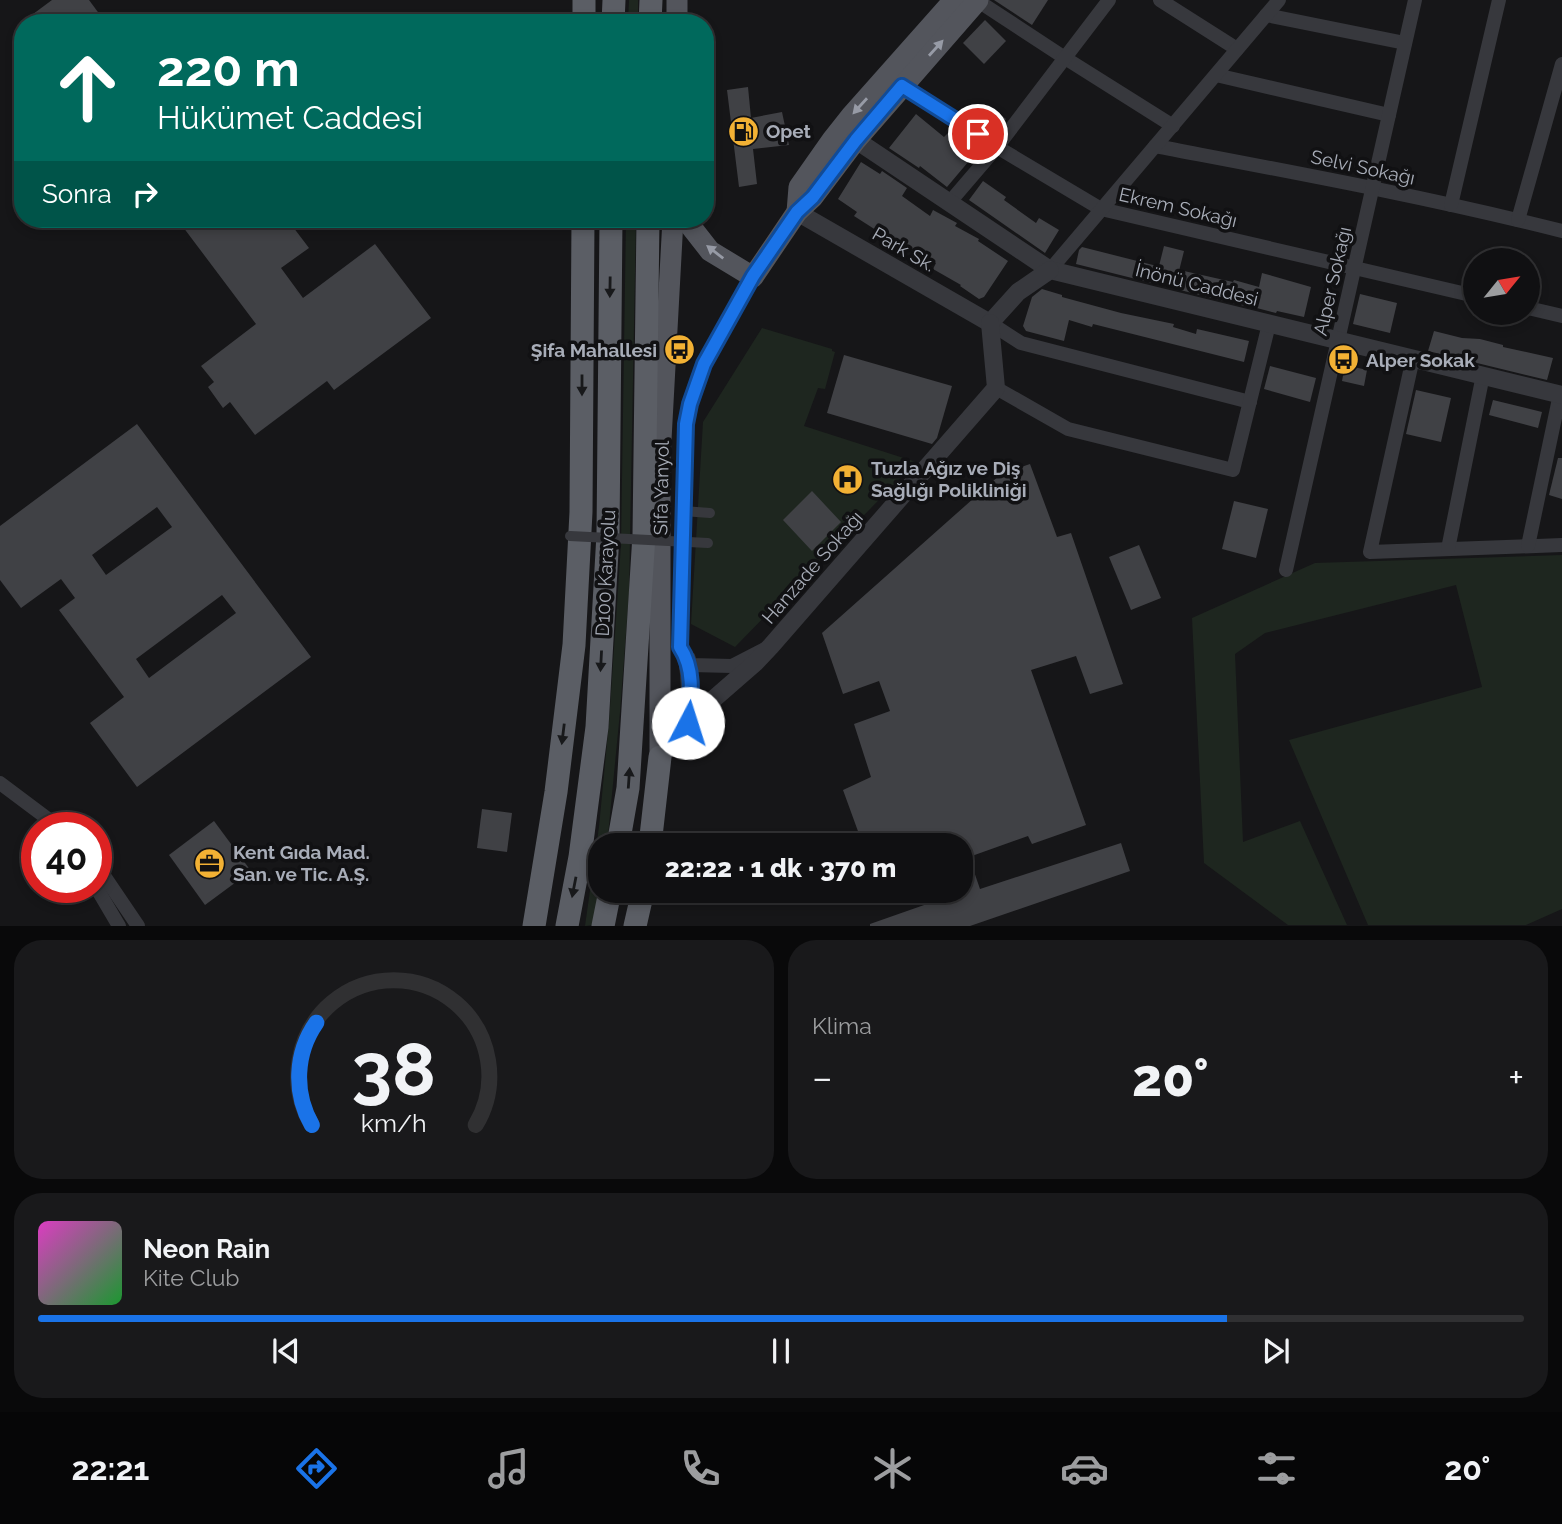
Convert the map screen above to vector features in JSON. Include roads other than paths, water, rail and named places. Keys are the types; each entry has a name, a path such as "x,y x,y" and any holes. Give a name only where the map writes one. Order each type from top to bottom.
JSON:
{"highway":[{"path":"534,920 556,792 574,645 583,228"},
{"name":"D100 Karayolu","path":"567,926 580,857 598,713 608,534 611,228"},
{"name":"D100 Karayolu","path":"620,833 628,788 644,535 648,228"},
{"path":"651,833 660,757"},
{"path":"603,926 608,903"},
{"path":"638,926 642,903"}],"main road":[{"path":"797,212 799,187 832,140 954,0"},
{"path":"692,228 710,251 753,276 797,212 813,197 856,140 978,0"},
{"name":"Sifa Yanyol","path":"660,757 660,458 673,228"}],"street":[{"path":"978,0 1172,125"},
{"path":"949,202 997,146 1110,0"},
{"path":"1160,0 1237,49"},
{"path":"1269,324 1233,470 1068,429 996,388 990,323 1018,292 1050,270 1279,0"},
{"name":"Alper Sokağı","path":"1286,570 1415,0"},
{"path":"1451,205 1499,0"},
{"path":"1266,15 1405,43"},
{"path":"1518,220 1562,64"},
{"path":"1216,75 1389,115"},
{"name":"Ekrem Sokağı","path":"902,86 1101,209 1463,293"},
{"name":"İnönü Caddesi","path":"856,140 1050,270 1561,395"},
{"name":"Selvi Sokağı","path":"1155,146 1451,205 1562,231"},
{"name":"Park Sk.","path":"797,212 990,323"},
{"path":"753,276 704,364 686,424 680,647 691,665 732,666 771,646"},
{"path":"1540,311 1562,316"},
{"path":"990,323 1021,343 1250,402"},
{"path":"1413,358 1370,552 1562,545"},
{"path":"1448,549 1483,374"},
{"name":"Hanzade Sokağı","path":"660,757 688,723 771,646 996,388"},
{"path":"1528,546 1561,395"},
{"path":"683,511 710,513"},
{"path":"570,536 708,543"},
{"path":"687,659 691,680 688,723"},
{"path":"0,783 38,812"},
{"path":"112,888 138,926"},
{"path":"105,903 119,926"}],"place":[{"name":"Opet","path":"743,131"},
{"name":"Şifa Mahallesi","path":"680,350"},
{"name":"Alper Sokak","path":"1343,360"},
{"name":"Tuzla Ağız ve Diş Sağlığı Polikliniği","path":"848,479"},
{"name":"Kent Gıda Mad. San. ve Tic. A.Ş.","path":"210,863"}]}
